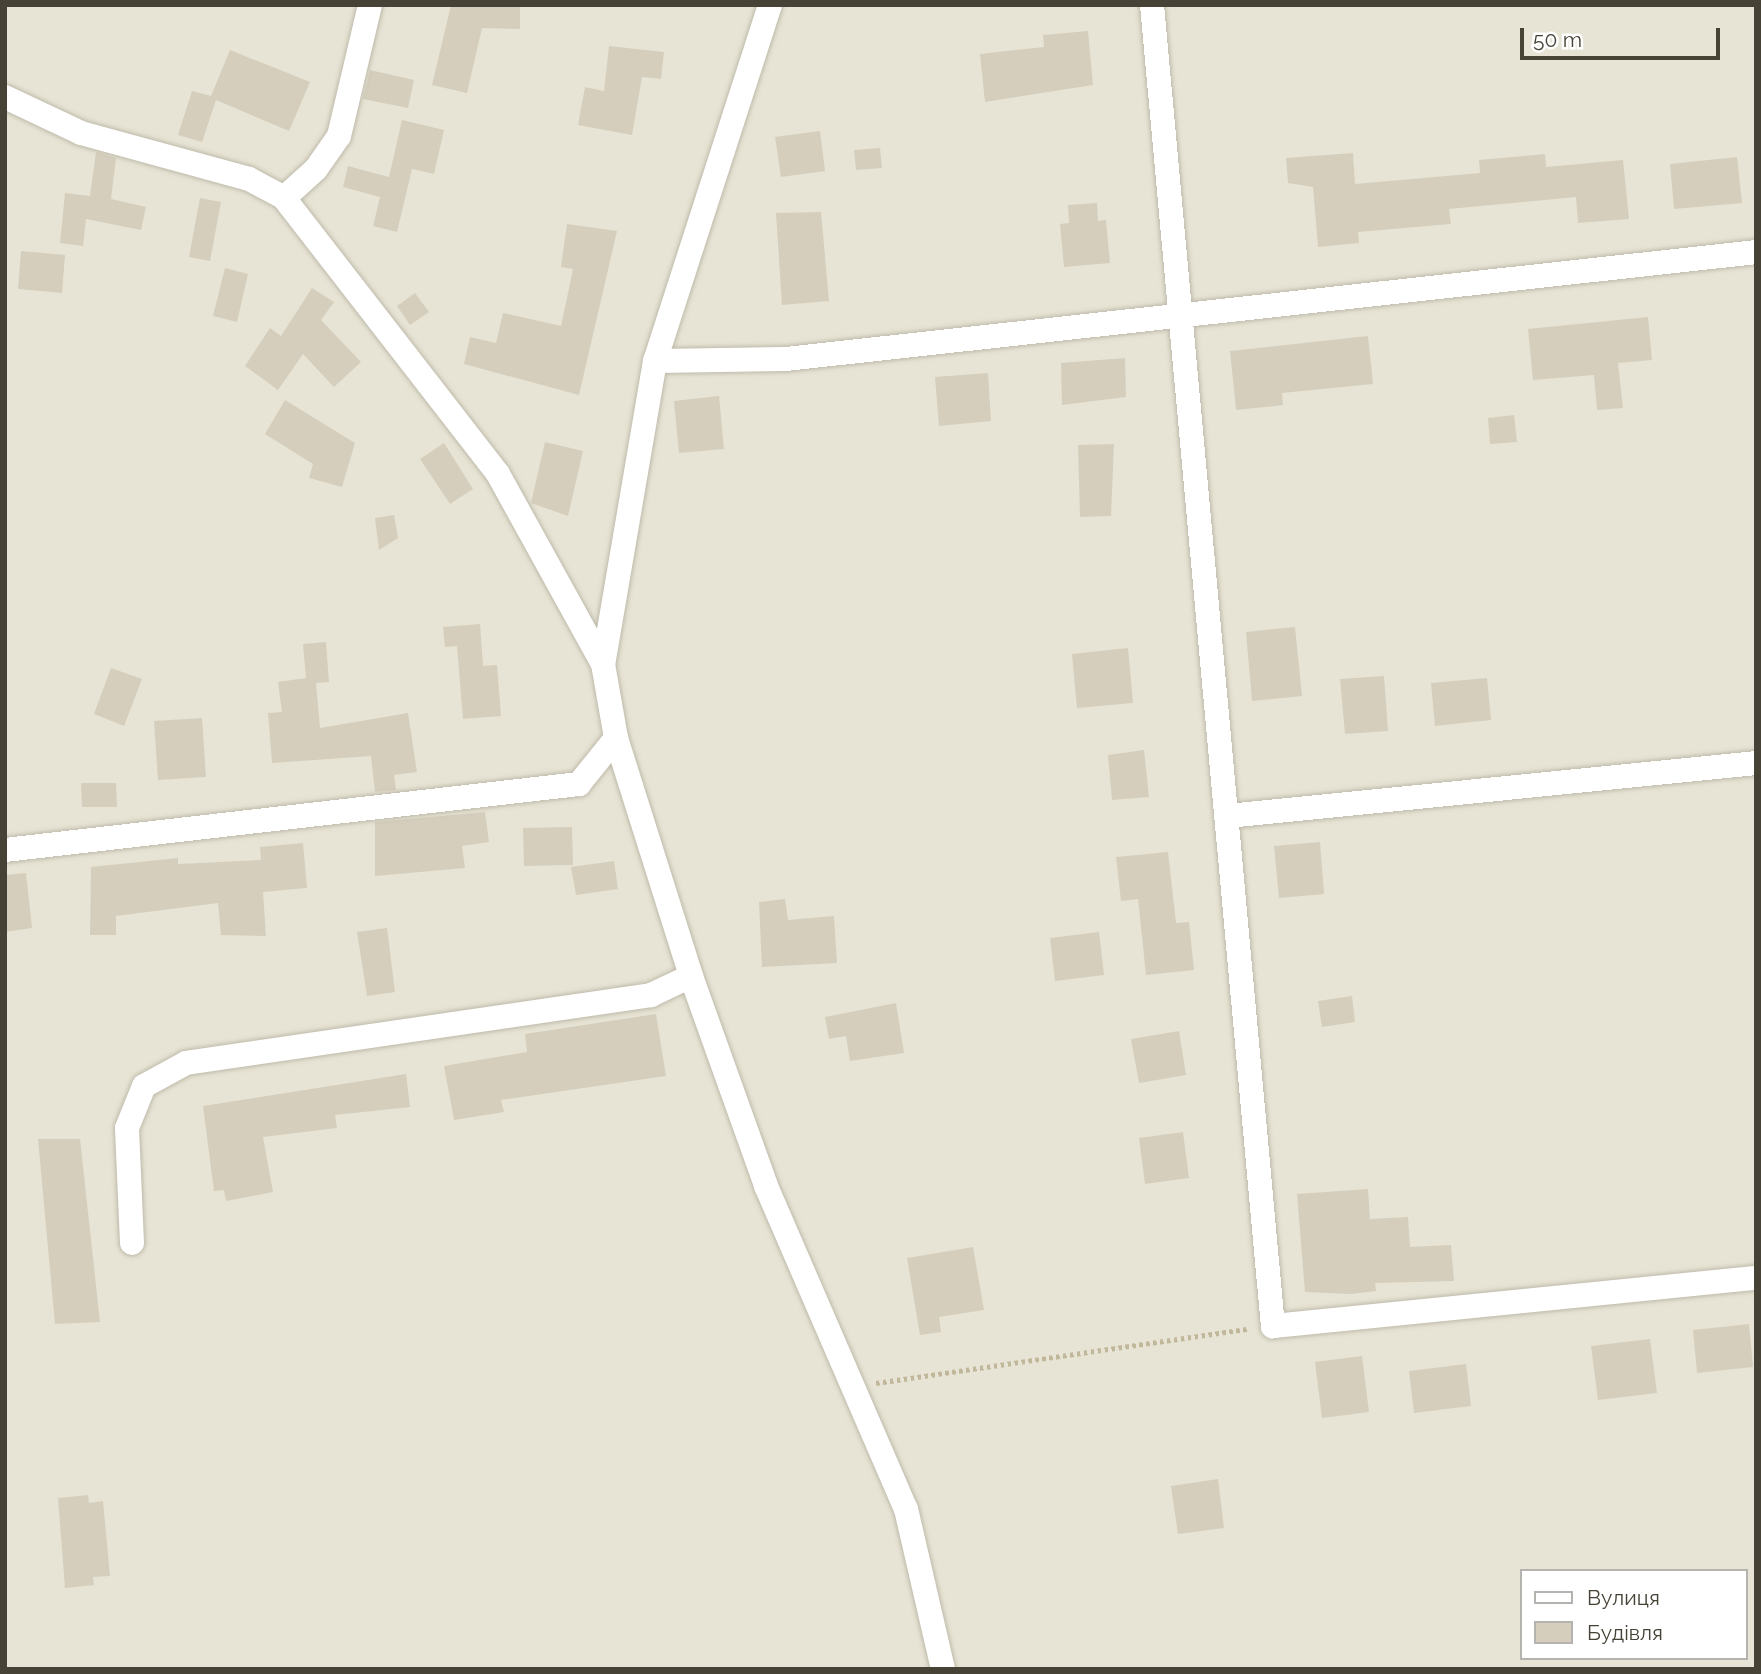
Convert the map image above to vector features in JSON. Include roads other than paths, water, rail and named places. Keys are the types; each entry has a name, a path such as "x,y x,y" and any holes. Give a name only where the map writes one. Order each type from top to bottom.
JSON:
{"street":[{"path":"284,198 316,169 339,136 370,5"},
{"path":"603,664 655,361 770,5"},
{"path":"1152,5 1183,318 1273,1326 1756,1278"},
{"path":"5,97 81,133 249,179 284,198 498,474 603,664 617,738 691,976 766,1186 849,1387 906,1509 943,1669"},
{"path":"655,361 786,359 1183,318 1756,252"},
{"path":"5,850 579,784 617,738"},
{"path":"1228,816 1756,763"},
{"path":"132,1243 127,1128 145,1086 186,1063 651,995 691,976"}]}
